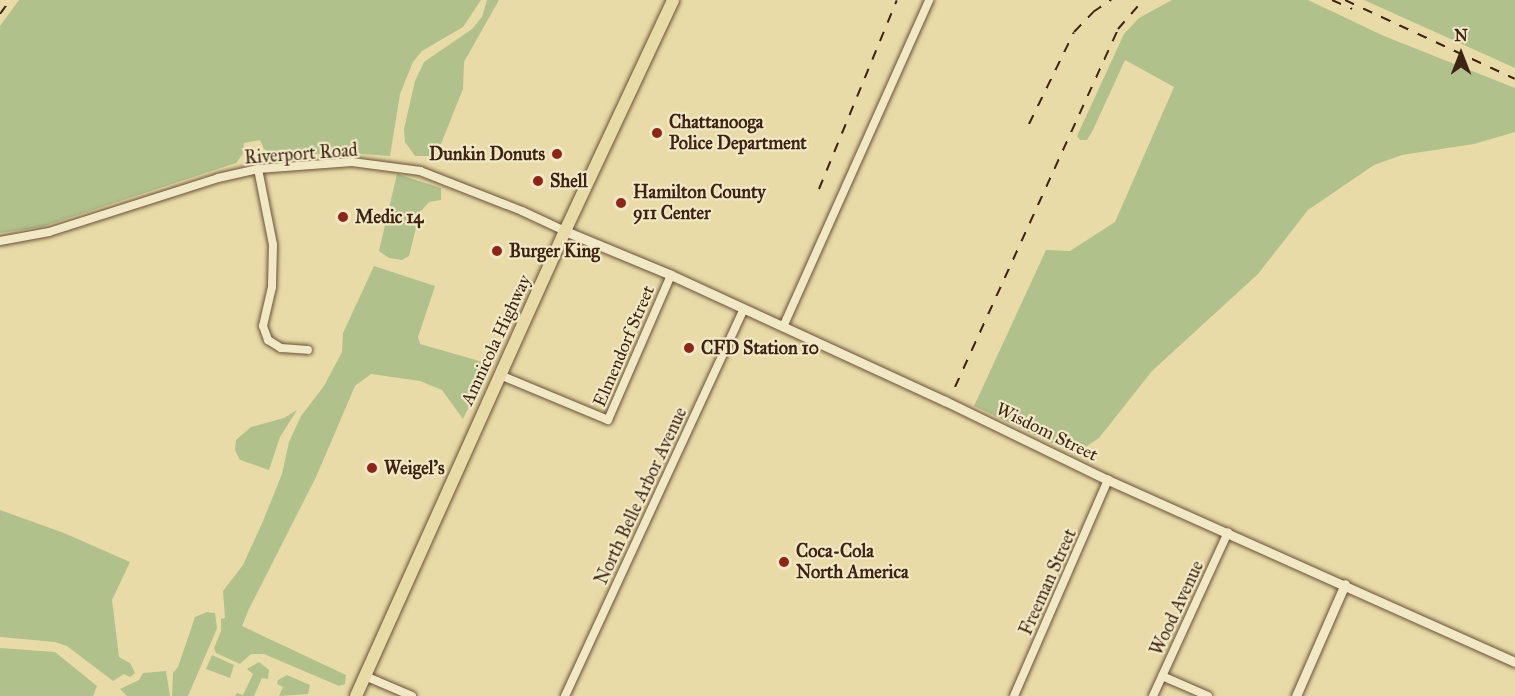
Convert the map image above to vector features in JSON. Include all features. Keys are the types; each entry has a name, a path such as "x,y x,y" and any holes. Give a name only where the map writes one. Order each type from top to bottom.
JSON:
{"main road":[{"name":"Amnicola Highway","path":"356,696 565,231 673,0"}],"street":[{"path":"783,327 929,0"},
{"name":"Riverport Road","path":"0,241 49,232 218,178 258,169 352,162 420,171 495,200 565,231"},
{"path":"258,169 273,245 272,287 263,326 268,340 281,348 308,350"},
{"name":"Wisdom Street","path":"565,231 671,275 1108,480 1515,662"},
{"name":"Elmendorf Street","path":"500,375 608,420 671,275"},
{"name":"North Belle Arbor Avenue","path":"565,696 744,309"},
{"name":"Freeman Street","path":"1014,696 1108,480"},
{"name":"Wood Avenue","path":"1153,696 1228,532"},
{"path":"1296,696 1345,585"},
{"path":"365,676 412,696"},
{"path":"1162,676 1208,696"}],"green space":[{"path":"19,0 481,0 463,27 422,51 413,62 400,94 390,156 350,153 274,155 264,149 260,140 244,143 243,154 236,163 41,227 0,233 0,26"},
{"path":"487,0 499,0 464,62 463,89 439,149 429,156 415,156 405,142 404,129 415,81 424,62 472,29 482,17"},
{"path":"1172,0 1308,0 1384,36 1515,88 1515,132 1474,144 1402,155 1374,165 1308,210 1258,274 1152,371 1099,438 1084,448 1058,446 974,406 1046,250 1070,251 1115,222 1174,87 1125,60 1087,140 1080,140 1077,136 1124,34 1139,18"},
{"path":"1364,0 1515,0 1515,68"},
{"path":"397,174 441,188 441,200 429,202 420,212 409,256 402,260 389,258 379,251"},
{"path":"374,266 435,286 418,337 420,344 490,364 463,419 442,390 420,381 371,374 355,386 316,477 249,609 242,626 346,675 345,684 339,686 264,654 251,654 240,664 216,653 214,648 221,631 221,619 225,618 223,591 243,565 263,521 282,474 289,442 301,416 324,386 342,352 343,333"},
{"path":"297,410 280,437 269,470 240,460 235,450 236,440 251,427 284,418"},
{"path":"0,510 64,533 130,562 112,600 119,657 130,663 135,673 130,677 124,674 113,681 67,646 55,642 0,637"},
{"path":"207,612 215,613 217,628 213,638 188,696 172,696 173,673 178,667 195,617"},
{"path":"0,648 55,652 97,686 93,696 0,696"},
{"path":"212,655 234,665 230,678 206,669"},
{"path":"259,662 269,670 268,679 262,678 254,696 235,696 237,693 243,695 253,674 247,669"},
{"path":"166,671 170,696 127,696 120,689 139,680 143,673"},
{"path":"287,675 310,685 308,694 279,696 283,687 277,684 278,680"}],"railway":[{"path":"0,14 10,0"},
{"path":"819,189 897,0"},
{"path":"1029,124 1074,32 1093,12 1111,0"},
{"path":"955,387 1118,29 1143,0"},
{"path":"1332,0 1352,9"},
{"path":"1345,0 1515,79"}],"place":[{"name":"Chattanooga Police Department","path":"657,133"},
{"name":"Dunkin Donuts","path":"557,154"},
{"name":"Shell","path":"538,181"},
{"name":"Hamilton County 911 Center","path":"621,203"},
{"name":"Medic 14","path":"343,217"},
{"name":"Burger King","path":"497,251"},
{"name":"CFD Station 10","path":"689,348"},
{"name":"Weigel's","path":"372,468"},
{"name":"Coca-Cola North America","path":"784,562"}]}
